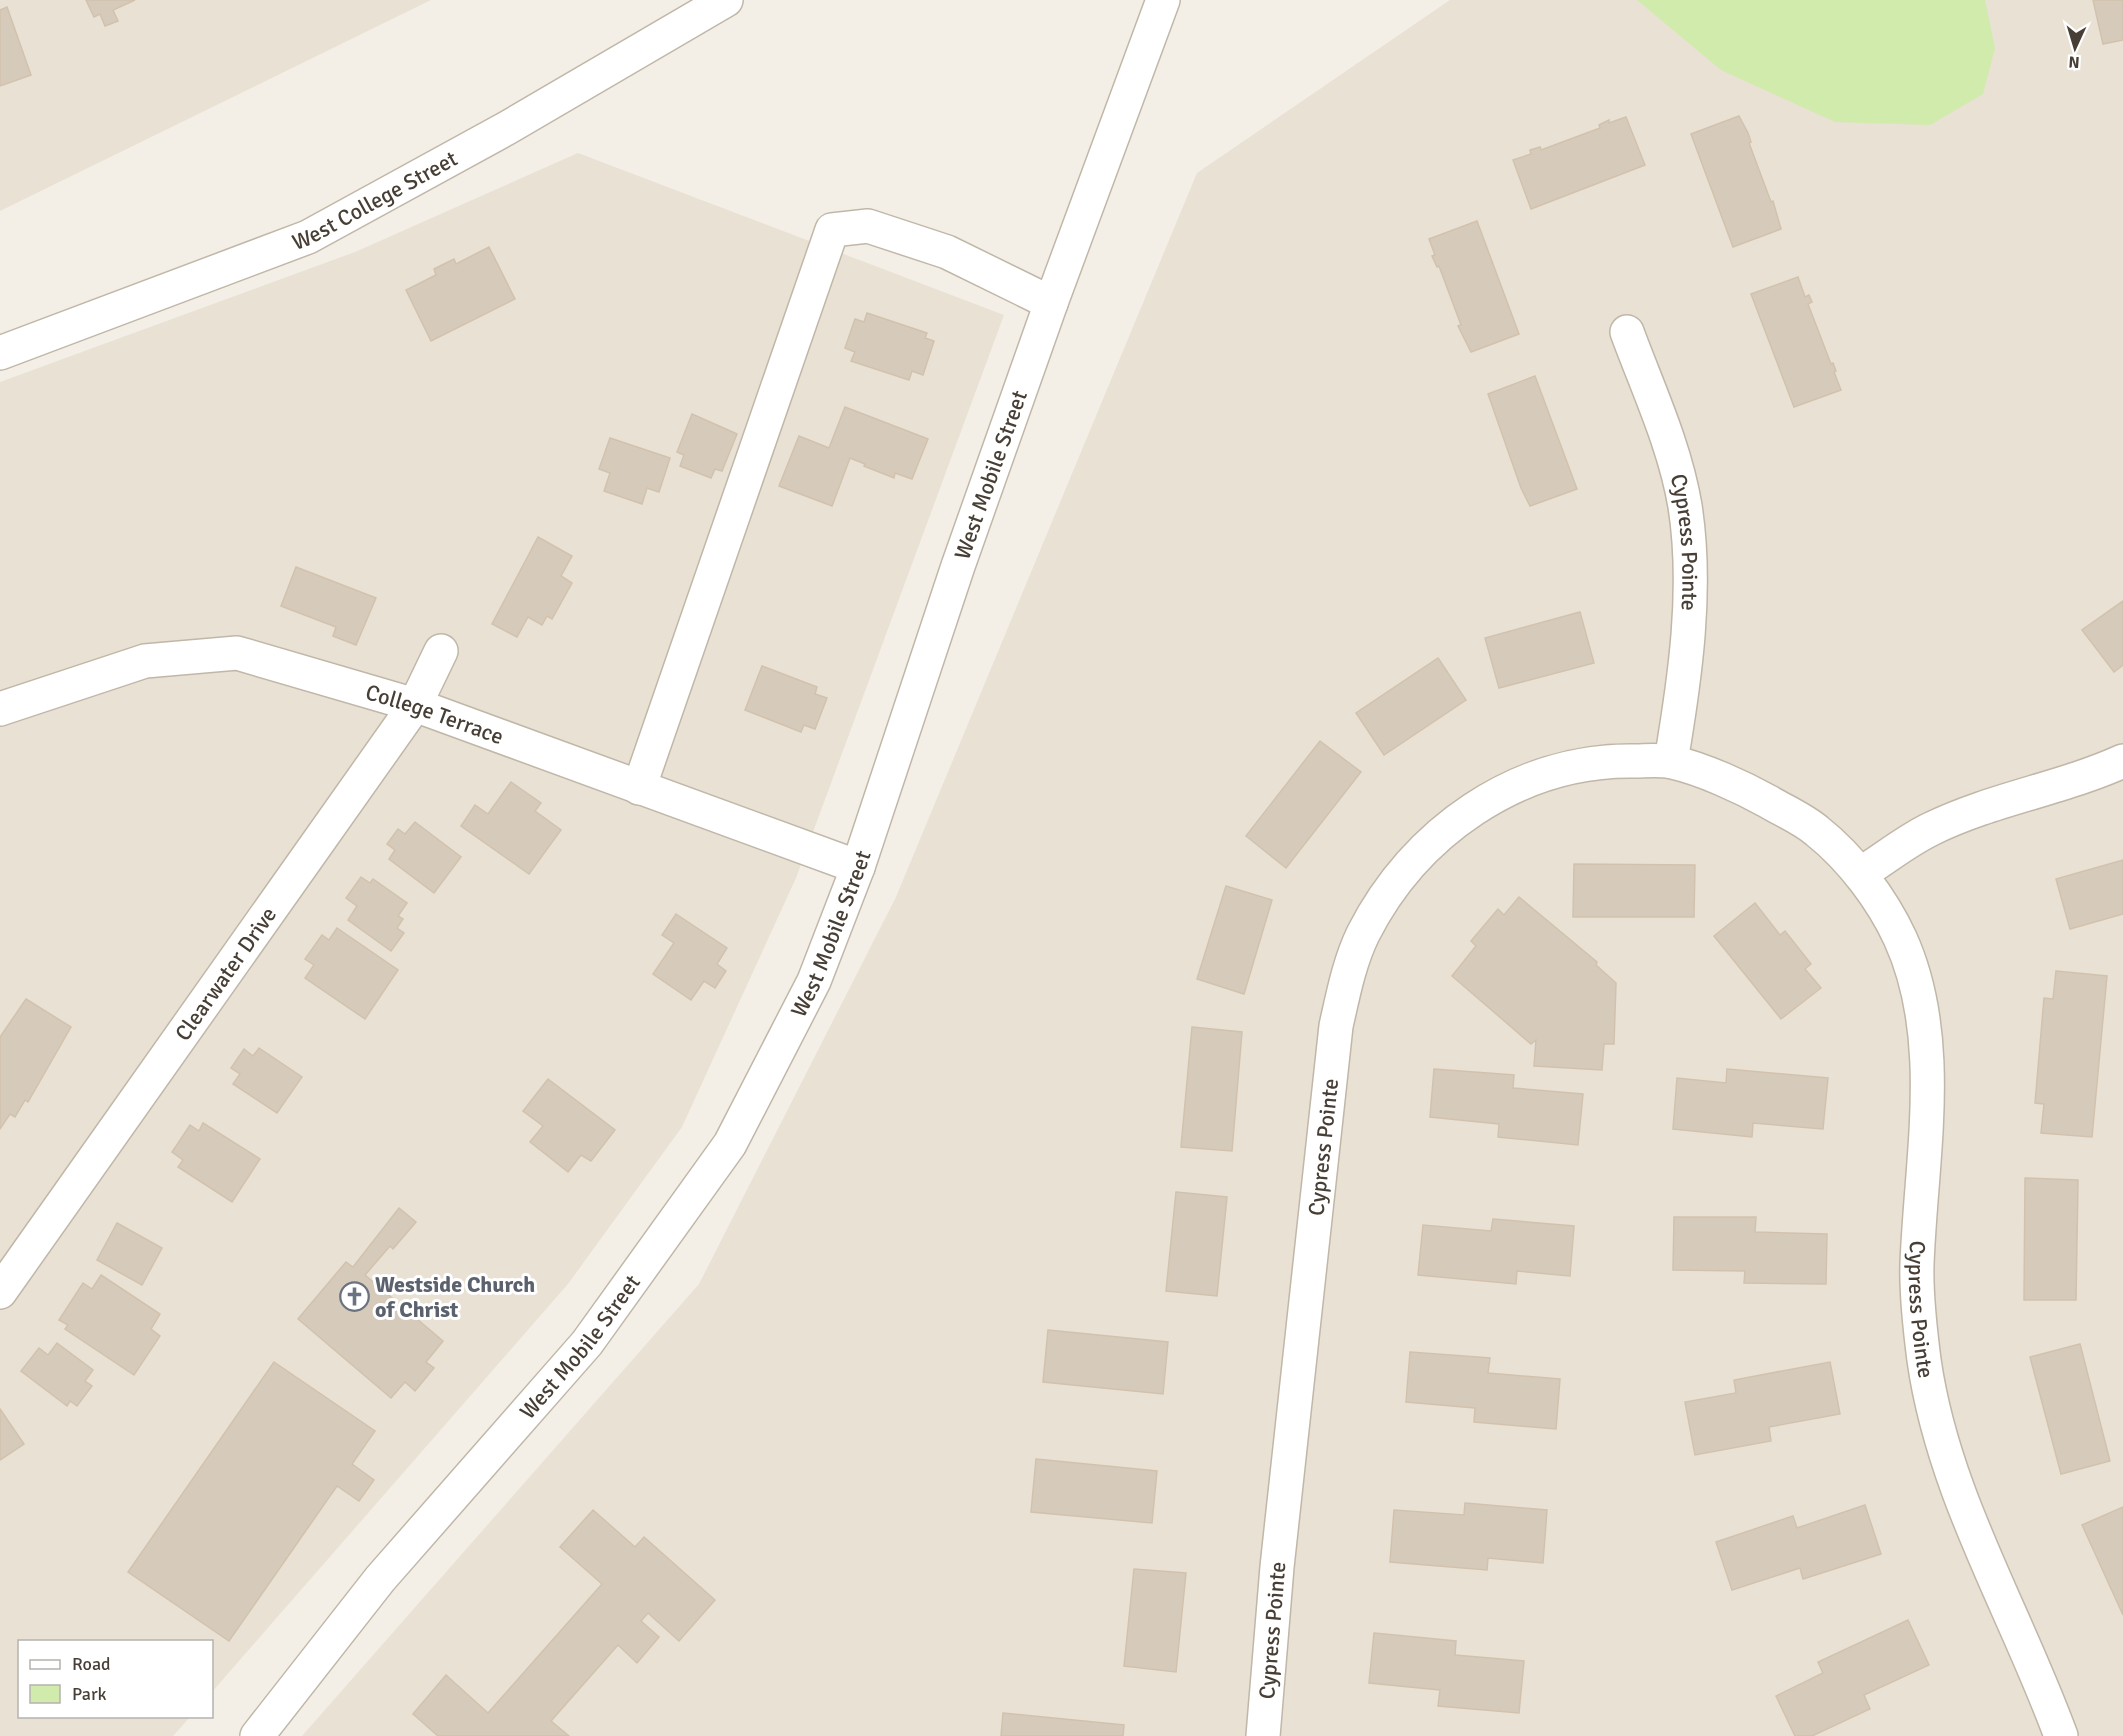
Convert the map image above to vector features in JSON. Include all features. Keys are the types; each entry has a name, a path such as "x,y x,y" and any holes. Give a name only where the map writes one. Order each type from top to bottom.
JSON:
{"street":[{"name":"West College Street","path":"0,352 308,237 507,128 726,0"},
{"name":"West Mobile Street","path":"257,1736 380,1579 587,1343 730,1144 814,981 858,867 958,566 1051,303 1163,0"},
{"path":"639,788 832,230 868,226 947,252 1051,303"},
{"name":"Cypress Pointe","path":"1627,332 1671,449 1685,506 1689,561 1683,691 1671,761"},
{"name":"Clearwater Drive","path":"0,1292 416,705 441,651"},
{"name":"College Terrace","path":"0,709 145,661 237,653 416,705 858,867"},
{"name":"Cypress Pointe","path":"1263,1736 1277,1567 1336,1026 1346,980 1362,936 1386,895 1449,826 1491,796 1538,775 1605,761 1671,761 1750,791 1816,830 1860,874 1899,936 1921,995 1926,1088 1917,1269 1924,1359 1942,1447 1974,1533 2043,1688 2061,1736"},
{"path":"1860,874 1931,830 1995,806 2086,778 2123,761"}],"shaded area":[{"path":"0,0 431,0 0,211"},
{"path":"1450,0 2123,0 2123,1736 302,1736 699,1284 896,897 1197,173"},
{"path":"578,153 1004,315 796,878 682,1127 568,1284 213,1691 213,1640 18,1640 18,1718 189,1718 173,1736 0,1736 0,382 355,252"}],"green space":[{"path":"1637,0 1985,0 1995,48 1983,94 1930,125 1835,122 1721,70"}],"building":[{"path":"86,0 135,0 113,10 118,21 105,26 100,14 94,17"},
{"path":"2093,0 2123,0 2123,40 2103,44"},
{"path":"7,7 31,75 0,86 0,10"},
{"path":"1739,116 1748,133 1751,142 1749,143 1771,202 1773,201 1781,229 1733,247 1691,134"},
{"path":"1626,117 1645,165 1531,209 1513,160 1531,154 1530,150 1540,147 1541,150 1600,128 1599,125 1609,120 1609,123"},
{"path":"1477,221 1519,334 1471,352 1458,326 1461,325 1439,266 1437,267 1432,256 1435,255 1429,239"},
{"path":"489,247 515,299 431,341 406,290 436,275 434,269 454,259 456,264"},
{"path":"1798,277 1805,297 1809,295 1812,302 1808,304 1831,364 1833,363 1841,390 1794,407 1751,294"},
{"path":"867,313 927,333 925,338 934,341 923,375 912,371 909,380 851,361 855,352 845,348 855,319 864,322"},
{"path":"1535,376 1577,489 1530,506 1521,488 1488,394"},
{"path":"845,407 928,439 912,479 895,473 894,478 850,458 832,506 779,486 799,436 829,448"},
{"path":"692,414 737,434 722,471 715,469 711,478 680,466 684,455 677,452"},
{"path":"610,438 670,458 659,492 647,488 642,504 604,491 610,473 599,469"},
{"path":"538,537 572,556 561,576 572,583 552,619 547,616 542,625 528,617 517,637 492,624"},
{"path":"296,567 376,598 356,645 333,636 336,627 281,606"},
{"path":"2123,601 2123,665 2114,672 2082,630"},
{"path":"1580,612 1594,663 1499,688 1485,638"},
{"path":"1438,658 1466,700 1384,755 1356,713"},
{"path":"762,666 817,687 815,694 827,698 815,729 804,725 801,732 745,710"},
{"path":"1320,741 1361,772 1286,868 1246,836"},
{"path":"511,782 541,803 535,811 561,830 529,874 461,826 475,805 488,814"},
{"path":"415,822 461,857 434,893 389,859 395,850 387,844 398,829 405,834"},
{"path":"2123,860 2123,914 2070,929 2056,879"},
{"path":"1574,864 1695,865 1694,917 1573,917"},
{"path":"361,877 370,883 373,879 407,903 398,916 403,919 397,928 404,933 391,951 348,920 357,906 346,898"},
{"path":"1226,886 1272,900 1244,994 1197,979"},
{"path":"1519,897 1597,962 1596,965 1616,983 1614,1044 1604,1044 1602,1070 1534,1066 1536,1040 1531,1044 1452,976 1476,946 1471,941 1498,909 1504,915"},
{"path":"1755,903 1780,935 1785,931 1811,964 1805,969 1821,988 1781,1019 1714,936"},
{"path":"676,914 727,948 717,964 726,971 715,988 704,981 691,1000 653,974 674,943 662,935"},
{"path":"337,928 398,970 365,1019 305,978 314,965 305,959 322,935 329,940"},
{"path":"2056,971 2107,976 2092,1137 2041,1133 2044,1104 2035,1103 2044,998 2053,999"},
{"path":"26,999 71,1027 28,1102 25,1100 15,1117 10,1114 0,1129 0,1037"},
{"path":"1192,1027 1242,1032 1232,1151 1181,1147"},
{"path":"259,1048 302,1077 277,1113 233,1084 240,1074 231,1068 244,1049 253,1056"},
{"path":"1434,1069 1514,1075 1513,1088 1583,1094 1578,1145 1498,1137 1499,1124 1430,1117"},
{"path":"1727,1069 1828,1078 1823,1129 1753,1123 1752,1137 1673,1129 1677,1078 1726,1083"},
{"path":"548,1079 615,1130 591,1161 581,1155 568,1172 530,1142 543,1126 523,1111"},
{"path":"203,1123 260,1159 232,1202 178,1167 183,1160 172,1152 190,1125 199,1131"},
{"path":"2025,1178 2078,1180 2076,1300 2024,1300"},
{"path":"1176,1192 1227,1197 1217,1296 1166,1291"},
{"name":"Westside Church of Christ","path":"399,1208 416,1222 393,1249 390,1246 365,1275 443,1341 426,1362 434,1368 415,1391 405,1382 391,1398 298,1319 346,1262 353,1267"},
{"path":"1674,1217 1756,1217 1755,1232 1827,1234 1826,1284 1744,1283 1745,1271 1673,1270"},
{"path":"1493,1219 1574,1226 1570,1276 1517,1271 1516,1284 1418,1275 1423,1225 1491,1231"},
{"path":"117,1223 162,1248 142,1285 97,1260"},
{"path":"101,1275 160,1314 151,1329 160,1336 134,1375 65,1329 68,1325 59,1320 83,1283 92,1289"},
{"path":"1048,1330 1168,1342 1163,1394 1043,1382"},
{"path":"57,1343 93,1370 85,1381 92,1386 77,1406 70,1401 67,1406 21,1371 39,1348 48,1355"},
{"path":"2080,1344 2110,1461 2061,1474 2030,1357"},
{"path":"1410,1352 1490,1358 1488,1373 1560,1379 1556,1429 1474,1422 1475,1408 1406,1402"},
{"path":"274,1362 375,1431 352,1464 374,1480 359,1501 337,1486 229,1641 128,1572"},
{"path":"1830,1362 1840,1414 1769,1427 1771,1441 1695,1455 1685,1402 1736,1393 1734,1380"},
{"path":"0,1409 24,1444 0,1460"},
{"path":"1036,1459 1157,1471 1152,1523 1031,1512"},
{"path":"1465,1503 1547,1510 1543,1563 1488,1558 1487,1570 1390,1562 1394,1510 1464,1515"},
{"path":"1865,1505 1881,1554 1803,1579 1800,1568 1732,1590 1716,1542 1793,1516 1797,1528"},
{"path":"2123,1507 2123,1615 2082,1525"},
{"path":"593,1510 635,1547 644,1537 715,1600 679,1641 648,1613 641,1621 659,1637 637,1663 618,1645 551,1721 569,1736 438,1736 413,1714 446,1675 488,1713 602,1584 560,1547"},
{"path":"1134,1569 1186,1573 1176,1672 1124,1666"},
{"path":"1908,1620 1929,1665 1864,1695 1870,1709 1812,1736 1795,1736 1776,1696 1823,1673 1818,1662"},
{"path":"1374,1633 1456,1641 1455,1655 1524,1661 1519,1713 1438,1706 1440,1690 1369,1683"},
{"path":"1003,1713 1124,1725 1123,1736 1001,1736"}],"place":[{"name":"Westside Church of Christ","path":"354,1297"}]}
